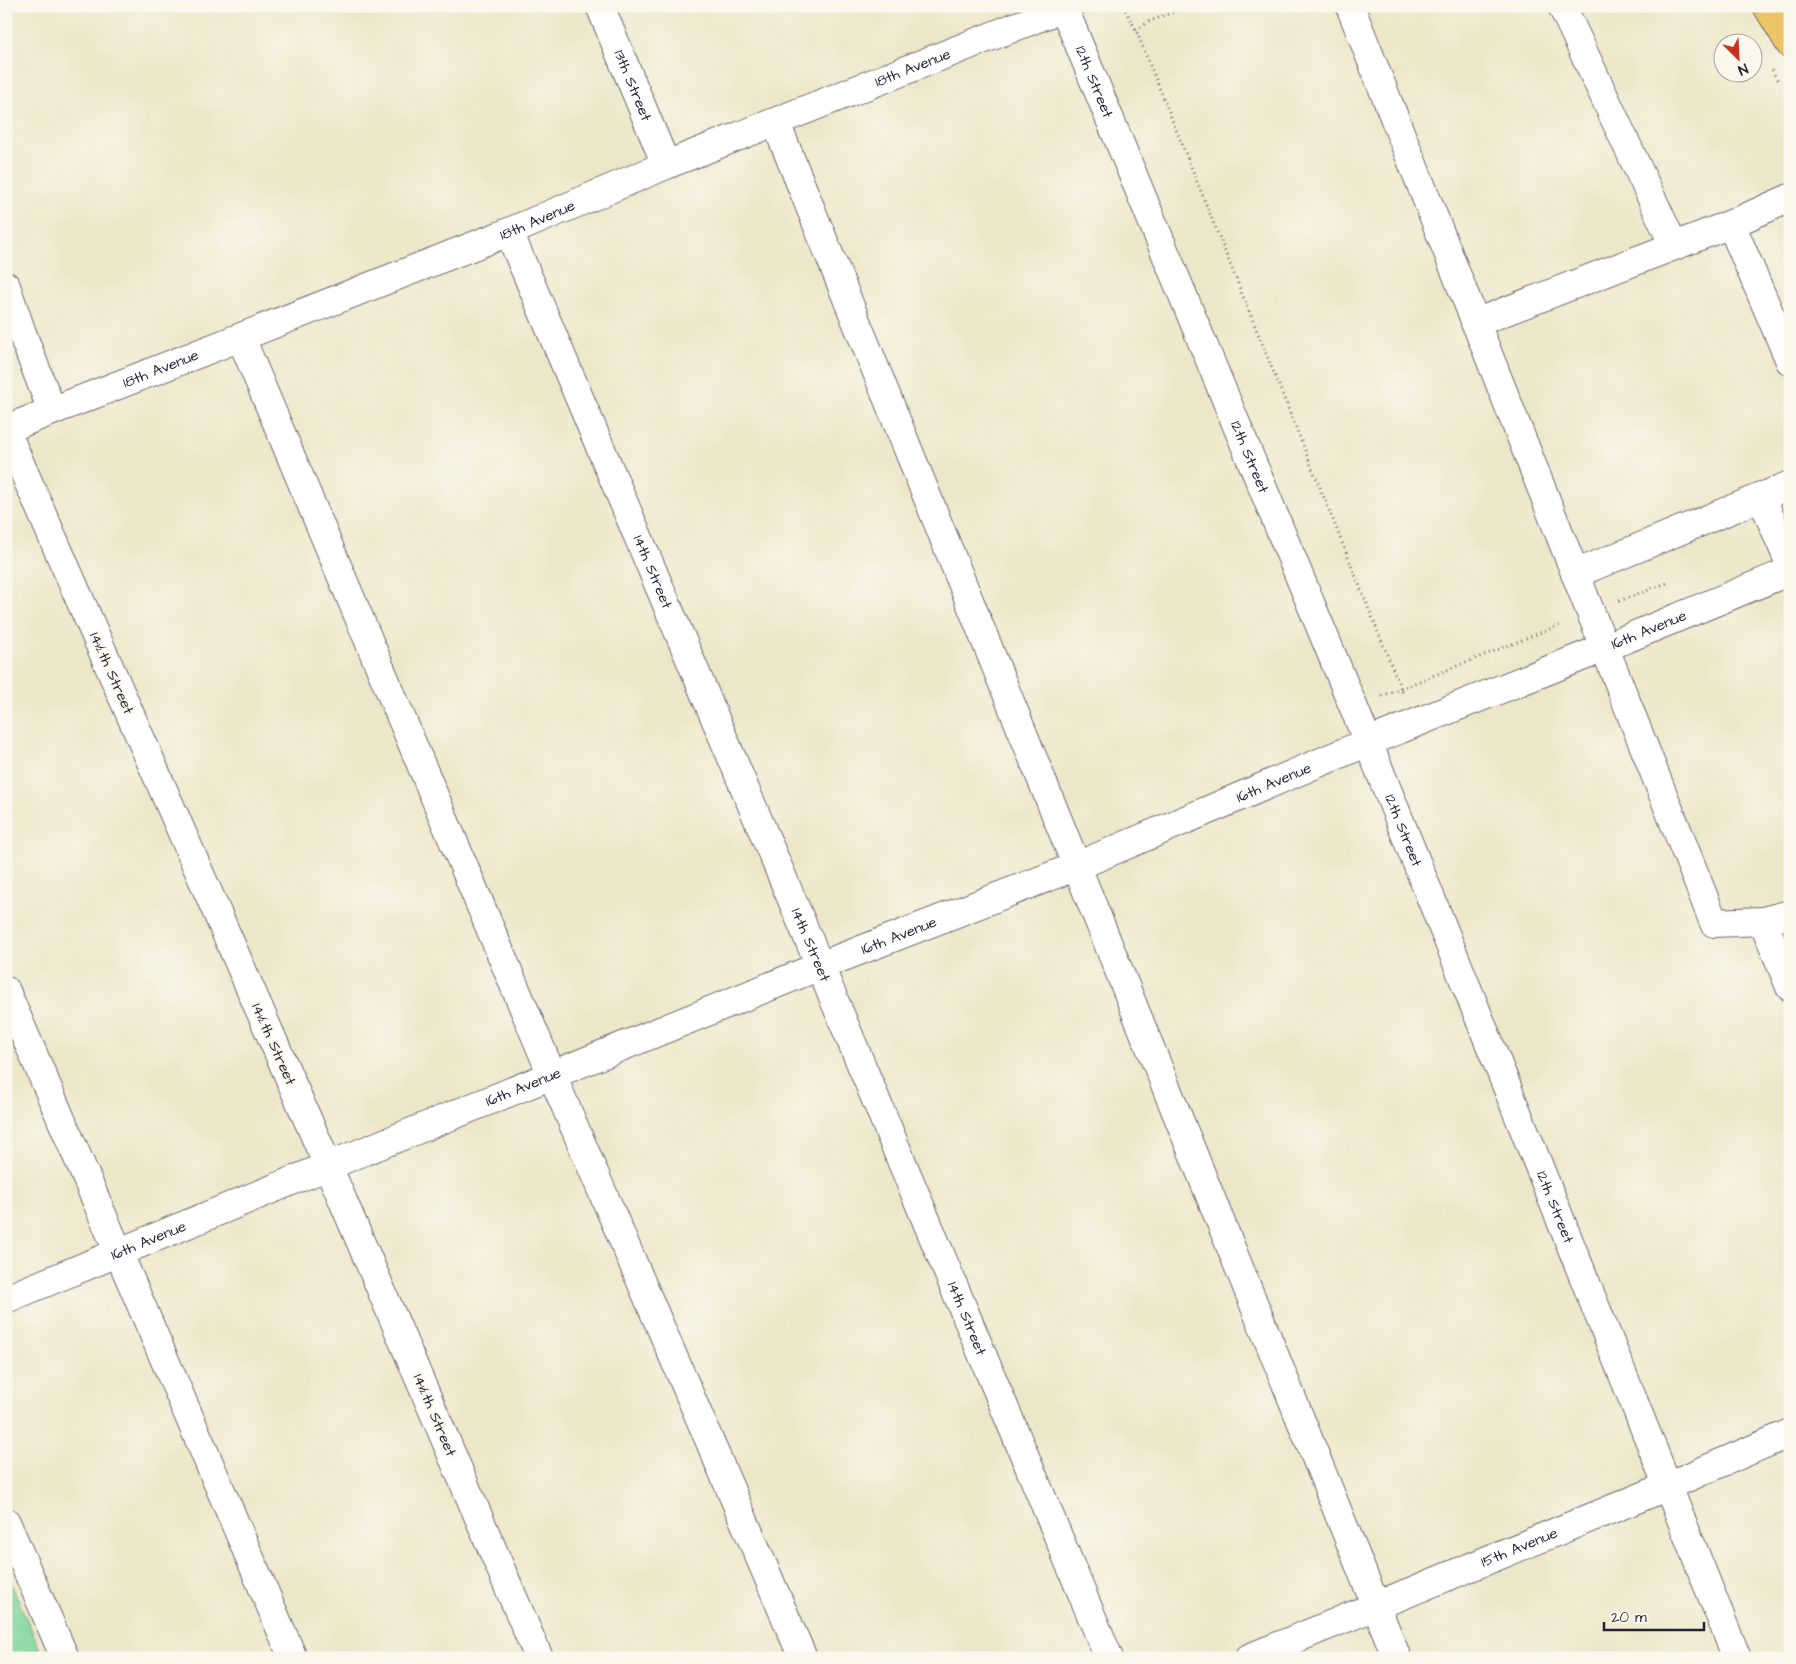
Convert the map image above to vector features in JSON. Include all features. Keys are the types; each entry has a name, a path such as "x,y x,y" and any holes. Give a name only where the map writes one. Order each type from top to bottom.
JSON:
{"main road":[{"path":"1767,6 1790,44"}],"street":[{"name":"13th Street","path":"600,6 666,165"},
{"path":"1350,6 1714,923 1763,921 1790,914"},
{"path":"1562,6 1674,246"},
{"name":"18th Avenue","path":"6,430 509,232 666,165 1065,7"},
{"name":"12th Street","path":"1065,7 1368,742 1736,1658"},
{"path":"776,123 1398,1658"},
{"path":"1475,322 1731,224 1790,198"},
{"path":"1731,224 1790,361"},
{"name":"14th Street","path":"509,232 820,966 1109,1658"},
{"path":"6,286 52,411"},
{"path":"241,338 552,1075 803,1658"},
{"name":"14½th Street","path":"6,430 328,1166 539,1658"},
{"path":"1575,574 1790,485"},
{"path":"1761,496 1790,564"},
{"name":"16th Avenue","path":"6,1299 820,966 1077,866 1368,742 1604,648 1790,571"},
{"path":"1763,921 1790,987"},
{"path":"6,991 293,1658"},
{"name":"15th Avenue","path":"1249,1658 1668,1486 1790,1433"},
{"path":"6,1522 65,1658"}],"path":[{"path":"1122,6 1136,30 1405,700"},
{"path":"1136,30 1150,21 1189,6"},
{"path":"1377,698 1670,582"}],"green space":[{"path":"6,1573 44,1658 6,1658"}]}
